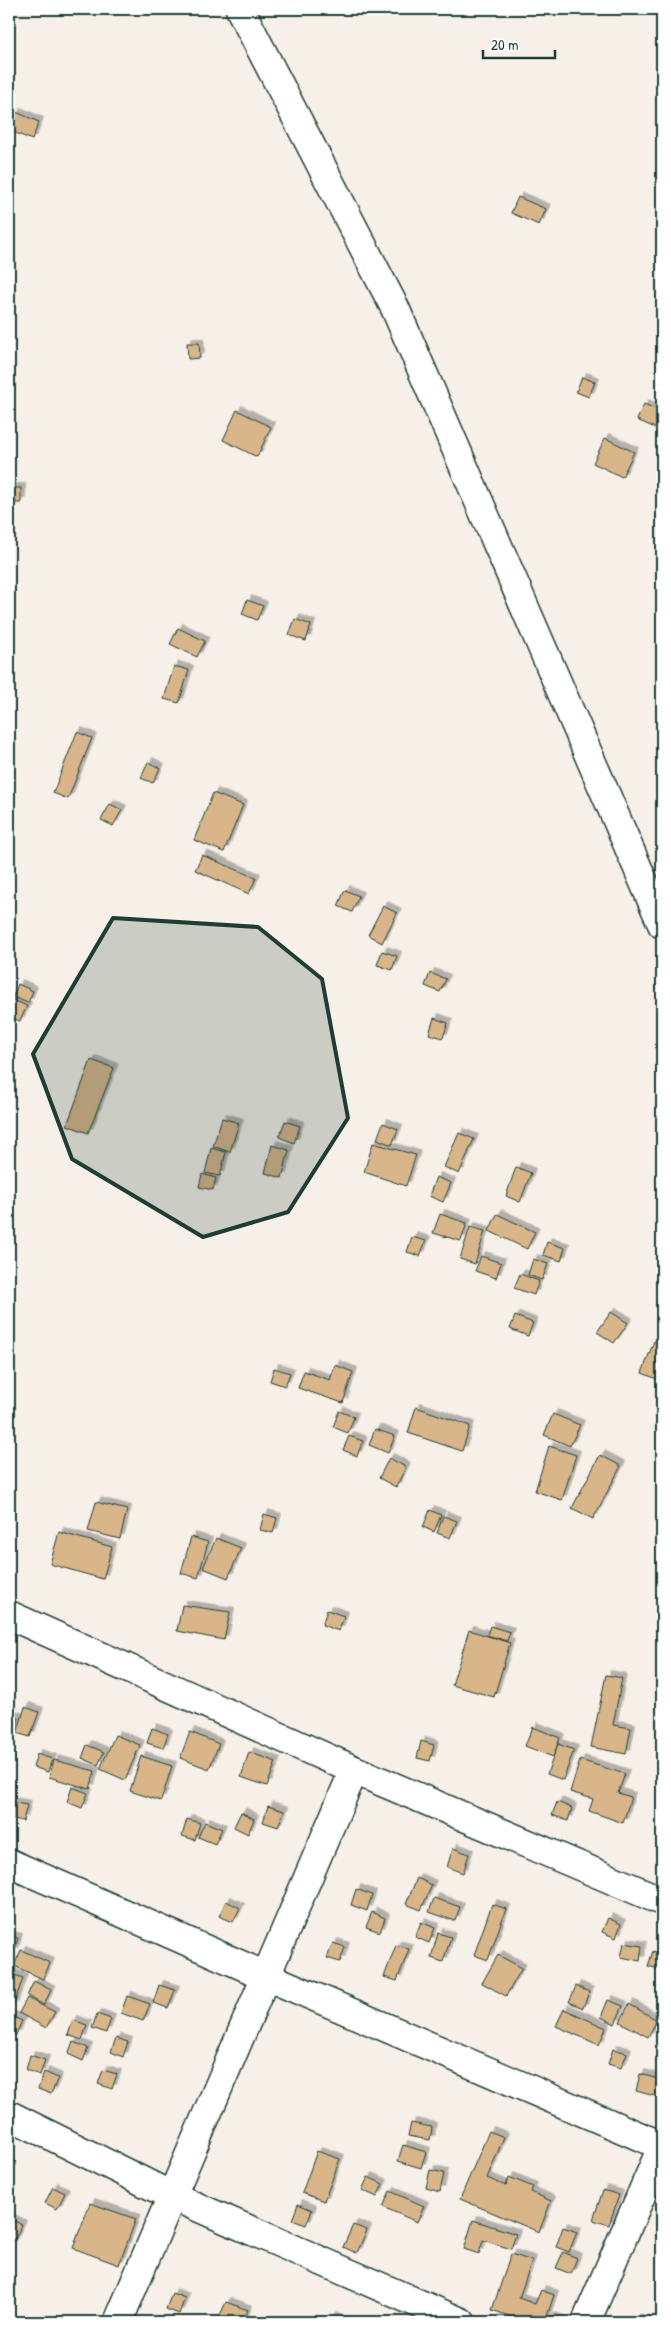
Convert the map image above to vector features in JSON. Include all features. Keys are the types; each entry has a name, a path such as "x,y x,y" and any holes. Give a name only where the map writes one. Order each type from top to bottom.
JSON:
{"street":[{"path":"240,9 395,308 662,924"},
{"path":"9,1615 354,1770 662,1901"},
{"path":"118,2322 354,1770"},
{"path":"9,1863 662,2147 586,2322"},
{"path":"9,2115 172,2196 461,2322"}],"highlighted area":[{"path":"113,918 258,927 322,979 348,1118 288,1212 203,1237 72,1159 33,1054"}],"building":[{"path":"566,9 583,9 580,16 566,12"},
{"path":"16,112 39,122 32,140 9,130"},
{"path":"518,197 546,209 539,225 511,213"},
{"path":"187,343 199,343 200,358 188,359"},
{"path":"582,377 595,382 589,397 576,392"},
{"path":"644,404 662,412 662,431 637,420"},
{"path":"237,410 271,427 257,457 223,440"},
{"path":"605,438 634,452 622,477 593,463"},
{"path":"9,488 21,488 21,503 9,503"},
{"path":"247,600 263,606 257,620 242,614"},
{"path":"295,619 311,625 306,641 289,635"},
{"path":"178,628 205,641 197,657 170,644"},
{"path":"174,666 189,670 179,703 164,699"},
{"path":"662,723 662,738 656,735"},
{"path":"77,732 92,738 68,799 53,793"},
{"path":"148,762 160,768 153,783 141,778"},
{"path":"213,793 243,805 224,852 194,840"},
{"path":"110,804 122,810 113,826 101,820"},
{"path":"202,855 256,878 249,894 195,870"},
{"path":"345,890 359,896 352,912 338,906"},
{"path":"383,906 397,913 382,943 368,935"},
{"path":"382,951 397,956 392,970 377,965"},
{"path":"430,973 446,979 440,992 425,986"},
{"path":"18,984 33,991 28,1003 13,997"},
{"path":"9,998 27,1006 20,1021 9,1017"},
{"path":"434,1018 448,1023 443,1038 429,1034"},
{"path":"91,1060 114,1068 88,1133 67,1125"},
{"path":"222,1118 239,1123 230,1152 213,1146"},
{"path":"285,1121 300,1126 294,1143 279,1137"},
{"path":"383,1123 398,1129 392,1145 377,1139"},
{"path":"459,1133 474,1139 459,1174 444,1167"},
{"path":"373,1143 416,1155 406,1186 364,1172"},
{"path":"272,1145 289,1150 282,1178 265,1173"},
{"path":"211,1148 226,1152 220,1176 205,1173"},
{"path":"516,1167 531,1173 520,1202 506,1196"},
{"path":"202,1174 216,1178 213,1190 199,1187"},
{"path":"436,1177 451,1183 443,1202 429,1196"},
{"path":"440,1214 467,1223 461,1241 433,1233"},
{"path":"497,1214 535,1232 527,1249 489,1231"},
{"path":"470,1227 485,1231 475,1264 460,1259"},
{"path":"412,1237 426,1241 420,1256 407,1252"},
{"path":"547,1242 565,1248 561,1261 543,1255"},
{"path":"481,1256 501,1263 496,1278 475,1271"},
{"path":"533,1259 548,1264 542,1280 528,1275"},
{"path":"520,1274 539,1281 534,1295 514,1288"},
{"path":"611,1312 628,1323 614,1343 597,1332"},
{"path":"515,1316 533,1323 528,1336 510,1329"},
{"path":"654,1341 662,1345 662,1381 642,1373"},
{"path":"335,1365 353,1372 343,1403 298,1388 304,1371 330,1380"},
{"path":"274,1368 290,1373 285,1386 270,1381"},
{"path":"416,1407 470,1426 462,1451 408,1433"},
{"path":"339,1411 354,1417 348,1433 333,1427"},
{"path":"553,1414 580,1425 570,1446 544,1435"},
{"path":"375,1429 395,1436 388,1453 369,1445"},
{"path":"349,1436 363,1441 357,1456 343,1450"},
{"path":"549,1446 576,1455 562,1500 535,1491"},
{"path":"600,1455 621,1466 593,1519 572,1508"},
{"path":"389,1458 406,1467 396,1487 379,1478"},
{"path":"96,1502 127,1510 120,1539 88,1531"},
{"path":"430,1510 441,1515 434,1532 423,1527"},
{"path":"264,1514 277,1518 273,1533 260,1530"},
{"path":"443,1516 457,1521 450,1538 437,1533"},
{"path":"59,1532 112,1547 103,1579 50,1564"},
{"path":"191,1537 208,1542 198,1578 181,1573"},
{"path":"216,1538 241,1548 228,1578 203,1568"},
{"path":"662,1558 662,1574 657,1573"},
{"path":"182,1605 230,1612 224,1640 177,1631"},
{"path":"327,1610 344,1616 339,1631 322,1625"},
{"path":"490,1626 510,1632 507,1641 487,1635"},
{"path":"469,1630 510,1643 494,1697 452,1685"},
{"path":"606,1675 622,1678 613,1725 631,1728 626,1754 591,1747"},
{"path":"25,1707 39,1712 30,1737 17,1733"},
{"path":"9,1714 19,1718 13,1735 9,1733"},
{"path":"533,1727 560,1738 553,1757 525,1746"},
{"path":"152,1728 168,1734 163,1748 147,1743"},
{"path":"190,1732 219,1744 209,1769 180,1758"},
{"path":"115,1735 140,1745 125,1780 100,1769"},
{"path":"421,1741 434,1745 430,1761 417,1758"},
{"path":"558,1744 574,1750 563,1780 547,1774"},
{"path":"87,1745 104,1752 98,1765 82,1758"},
{"path":"249,1752 276,1762 267,1786 241,1777"},
{"path":"37,1754 52,1759 48,1772 33,1767"},
{"path":"141,1756 172,1766 161,1801 130,1791"},
{"path":"54,1760 95,1771 90,1789 49,1777"},
{"path":"580,1760 625,1774 618,1793 631,1797 623,1823 589,1811 593,1799 570,1792"},
{"path":"72,1787 88,1793 82,1808 67,1802"},
{"path":"10,1802 27,1805 23,1821 9,1818"},
{"path":"557,1802 572,1808 568,1821 552,1815"},
{"path":"268,1806 284,1811 278,1827 263,1822"},
{"path":"241,1812 254,1819 248,1834 234,1827"},
{"path":"187,1819 200,1823 195,1840 182,1836"},
{"path":"205,1822 222,1829 215,1844 198,1837"},
{"path":"453,1848 469,1854 463,1873 447,1867"},
{"path":"417,1878 432,1885 421,1910 406,1904"},
{"path":"356,1889 372,1895 367,1911 351,1905"},
{"path":"434,1898 460,1907 455,1921 429,1912"},
{"path":"226,1901 240,1908 233,1922 219,1916"},
{"path":"492,1904 506,1909 488,1960 474,1955"},
{"path":"372,1912 385,1918 380,1932 366,1927"},
{"path":"608,1918 621,1924 616,1938 602,1932"},
{"path":"421,1922 435,1928 429,1943 415,1937"},
{"path":"438,1933 451,1937 443,1962 431,1958"},
{"path":"9,1936 18,1938 14,1952 9,1950"},
{"path":"333,1943 345,1947 340,1962 327,1958"},
{"path":"624,1943 642,1946 640,1961 621,1957"},
{"path":"396,1945 409,1949 397,1981 384,1977"},
{"path":"21,1950 50,1963 43,1979 14,1966"},
{"path":"653,1951 662,1954 662,1970 648,1966"},
{"path":"498,1955 522,1968 506,1996 482,1983"},
{"path":"9,1973 23,1978 13,2007 9,2005"},
{"path":"34,1981 51,1990 44,2005 27,1996"},
{"path":"159,1985 175,1990 168,2008 153,2003"},
{"path":"576,1986 589,1992 583,2008 569,2002"},
{"path":"127,1996 150,2004 143,2021 121,2013"},
{"path":"27,1998 55,2012 46,2028 19,2013"},
{"path":"608,2000 623,2006 615,2024 601,2017"},
{"path":"629,2004 657,2020 648,2037 620,2022"},
{"path":"564,2009 606,2028 599,2045 556,2026"},
{"path":"97,2014 111,2019 106,2033 92,2028"},
{"path":"9,2015 22,2021 16,2035 9,2032"},
{"path":"73,2020 87,2025 82,2040 68,2035"},
{"path":"116,2038 128,2042 123,2057 111,2052"},
{"path":"73,2042 88,2048 83,2061 68,2054"},
{"path":"613,2049 627,2053 621,2068 608,2064"},
{"path":"30,2055 45,2060 40,2075 26,2070"},
{"path":"103,2070 117,2074 112,2089 98,2084"},
{"path":"44,2072 58,2078 51,2094 38,2089"},
{"path":"640,2074 662,2080 662,2098 636,2091"},
{"path":"411,2123 432,2127 430,2140 408,2136"},
{"path":"489,2131 504,2137 487,2178 506,2186 509,2177 533,2187 531,2192 551,2201 539,2232 460,2199"},
{"path":"403,2145 426,2152 421,2168 398,2161"},
{"path":"317,2151 340,2159 324,2201 302,2193"},
{"path":"430,2170 444,2173 440,2192 426,2188"},
{"path":"368,2177 383,2184 377,2197 362,2190"},
{"path":"53,2187 65,2193 57,2209 45,2203"},
{"path":"603,2190 619,2195 609,2225 593,2220"},
{"path":"390,2191 424,2206 417,2222 383,2207"},
{"path":"90,2203 136,2219 119,2265 73,2248"},
{"path":"298,2204 312,2210 306,2225 292,2220"},
{"path":"9,2218 22,2225 11,2246 9,2245"},
{"path":"473,2220 516,2234 511,2249 483,2240 479,2254 464,2249"},
{"path":"353,2225 367,2230 357,2253 343,2247"},
{"path":"563,2227 577,2232 569,2252 556,2247"},
{"path":"563,2252 577,2258 571,2274 556,2268"},
{"path":"511,2254 532,2261 519,2298 535,2304 541,2290 554,2295 545,2322 526,2322 492,2310"},
{"path":"172,2293 185,2298 179,2314 166,2309"},
{"path":"660,2300 662,2300 662,2314 657,2313"},
{"path":"226,2302 248,2310 243,2322 217,2322"},
{"path":"549,2316 564,2322 546,2322"},
{"path":"331,2317 343,2322 329,2322"},
{"path":"635,2318 647,2322 634,2322"}]}
